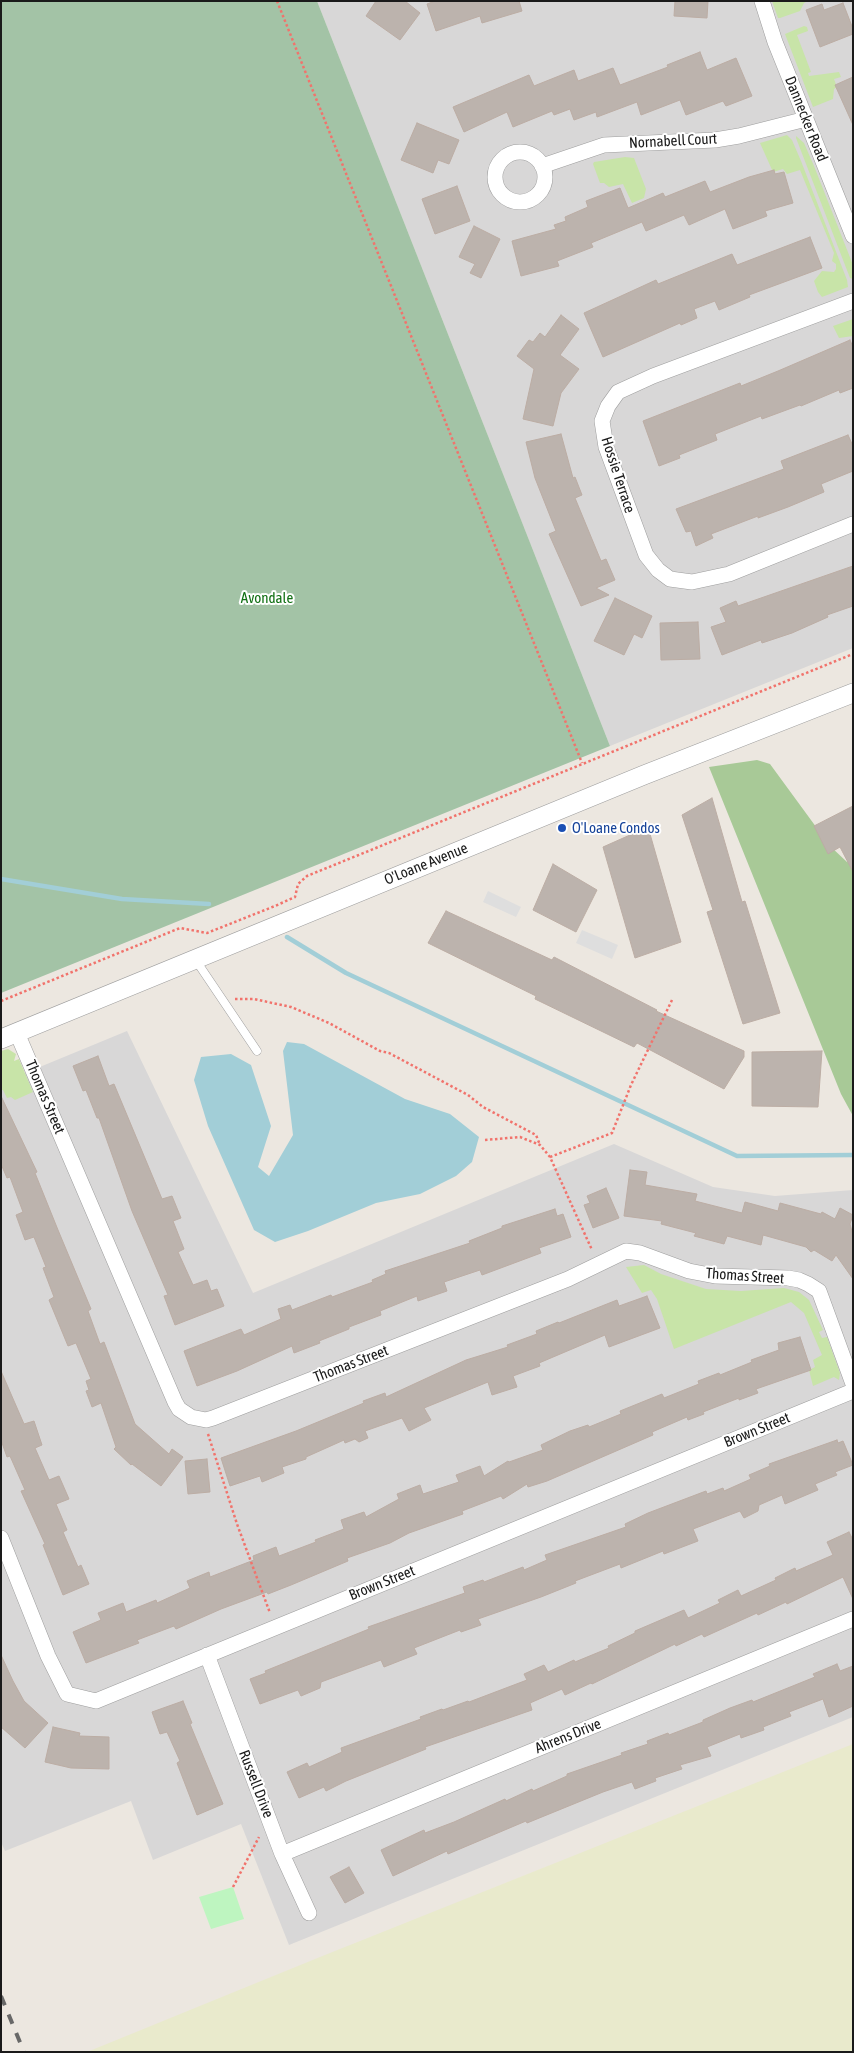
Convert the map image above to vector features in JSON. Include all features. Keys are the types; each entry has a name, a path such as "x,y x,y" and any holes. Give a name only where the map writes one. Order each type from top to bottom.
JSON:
{"street":[{"name":"Dannecker Road","path":"762,1 775,42 853,236"},
{"name":"Nornabell Court","path":"542,166 604,145 715,140 806,119"},
{"name":"Hossie Terrace","path":"853,301 653,376 618,392 608,406 602,421 606,447 646,555 658,570 670,579 692,582 729,574 853,524"},
{"name":"O'Loane Avenue","path":"9,1036 644,775 853,693"},
{"name":"Thomas Street","path":"9,1036 175,1402 185,1414 191,1417 214,1418 568,1280 626,1252 640,1252 689,1271 716,1276 799,1280 818,1291 853,1384"},
{"name":"Brown Street","path":"1,1538 48,1656 66,1694 96,1701 853,1391"},
{"name":"Ahrens Drive","path":"282,1854 853,1619"},
{"name":"Russell Drive","path":"207,1655 282,1854 309,1913"}],"lane":[{"path":"195,959 257,1051"}],"path":[{"path":"277,1 582,764"},
{"path":"1,1001 180,928 207,933 275,906 296,897 298,884 307,876 853,654"},
{"path":"222,999 254,999 291,1007 329,1023 380,1051 389,1053 460,1090 483,1107 536,1135 540,1145 550,1157 599,1265"},
{"path":"550,1157 612,1133 618,1116 672,1000"},
{"path":"486,1140 520,1137 540,1145"},
{"path":"204,1419 237,1524 274,1627"},
{"path":"233,1887 261,1834 273,1828"}],"shaded area":[{"path":"317,1 853,1 853,648 610,746"},
{"path":"488,891 521,907 516,917 483,902"},
{"path":"582,930 618,945 612,959 576,943"},
{"path":"127,1031 253,1293 614,1144 713,1187 775,1196 853,1190 853,1717 289,1945 241,1824 153,1860 131,1801 5,1851 1,1842 1,1083"}],"green space":[{"name":"Avondale","path":"1,1 317,1 610,746 1,993"},
{"path":"772,1 808,1 804,3 800,11 778,18"},
{"path":"804,26 807,27 808,31 797,35 811,72 808,73 809,76 839,72 841,77 834,79 837,87 834,89 833,99 813,107 785,34"},
{"path":"787,135 792,140 801,161 847,280 848,287 822,297 814,281 822,271 834,272 836,264 832,261 834,253 800,170 787,174 783,169 773,172 760,143"},
{"path":"796,136 804,143 814,166 853,265 853,279 850,278"},
{"path":"625,157 634,158 646,189 644,198 632,203 623,184 609,187 604,183 600,183 593,164 594,162"},
{"path":"853,319 853,336 839,338 833,326"},
{"path":"757,760 770,764 830,846 847,862 853,863 853,1116 841,1094 709,767"},
{"path":"8,1049 16,1054 14,1061 19,1059 33,1092 15,1100 11,1097 7,1098 3,1090 1,1090 1,1051"},
{"path":"644,1265 661,1274 706,1289 741,1291 784,1288 799,1292 809,1300 823,1330 819,1332 822,1338 827,1337 840,1373 839,1380 834,1377 813,1386 809,1370 815,1367 813,1360 822,1355 804,1313 791,1302 674,1349 657,1299 651,1290 642,1293 626,1267"},
{"path":"853,1744 853,2052 87,2052 320,1957"},
{"path":"233,1887 244,1919 211,1929 199,1897"}],"water":[{"path":"287,1042 304,1044 405,1099 450,1114 479,1137 472,1162 456,1176 420,1194 376,1203 308,1231 275,1242 254,1230 208,1126 194,1080 201,1057 231,1054 251,1065 271,1126 258,1167 269,1176 293,1135 283,1051"}],"building":[{"path":"376,1 405,1 420,13 400,40 366,16"},
{"path":"435,1 519,1 522,11 482,23 480,16 436,31 427,4"},
{"path":"675,1 708,1 707,18 674,16"},
{"path":"843,3 853,29 853,34 820,47 806,10 822,4 824,10"},
{"path":"700,52 707,70 736,58 752,96 726,106 723,101 686,115 680,100 641,115 637,102 597,117 596,112 574,120 570,109 554,115 552,111 513,127 507,112 464,132 453,107 529,75 534,86 574,70 578,81 613,68 620,85 668,67 667,65"},
{"path":"853,77 853,125 835,85"},
{"path":"417,123 459,140 449,164 438,160 433,173 401,160"},
{"path":"774,170 775,174 784,172 793,203 765,211 767,216 733,229 725,209 689,225 684,215 646,231 642,222 591,243 593,247 557,261 559,266 521,276 512,241 556,229 554,225 566,221 565,217 588,207 586,201 620,188 628,208 663,193 665,197 705,181 710,192 749,177"},
{"path":"457,186 470,221 435,234 422,199"},
{"path":"474,226 500,239 481,278 470,273 475,264 459,257"},
{"path":"810,237 822,268 749,295 750,297 719,310 715,301 694,309 697,318 681,325 680,323 603,357 584,313 656,280 658,284 732,254 737,265"},
{"path":"561,315 579,329 560,355 579,369 561,393 553,426 523,419 534,369 517,356 529,340 533,342 540,333 545,337"},
{"path":"850,340 853,347 853,388 840,393 839,390 801,406 762,419 761,416 715,434 717,440 679,455 680,458 659,466 643,421 740,383 741,386"},
{"path":"561,434 573,478 575,477 582,495 575,498 601,561 606,559 615,580 596,588 609,595 581,606 549,534 556,531 535,478 526,442"},
{"path":"848,435 853,446 853,471 821,484 824,492 788,507 711,534 713,538 696,546 691,531 686,532 676,509 784,469 781,461"},
{"path":"853,566 853,606 827,615 828,617 792,633 762,643 761,640 722,655 711,627 726,622 720,608 736,601 738,606"},
{"path":"615,598 652,616 642,638 634,634 624,655 594,641"},
{"path":"698,622 700,659 661,660 660,623"},
{"path":"712,798 742,902 745,901 780,1013 743,1024 707,912 713,910 682,815"},
{"path":"853,806 853,872 840,847 828,854 814,826"},
{"path":"648,827 681,942 635,958 603,847"},
{"path":"553,864 597,890 576,932 533,910"},
{"path":"446,911 552,960 554,957 656,1011 744,1051 744,1057 724,1089 637,1043 634,1047 535,999 536,996 428,943"},
{"path":"822,1051 818,1107 752,1106 752,1052"},
{"path":"98,1056 109,1086 114,1084 162,1199 172,1196 181,1218 173,1221 184,1249 178,1252 193,1285 207,1280 211,1291 217,1289 224,1306 175,1325 164,1296 168,1295 132,1211 99,1118 97,1118 86,1090 83,1091 73,1066"},
{"path":"1,1096 37,1172 35,1173 91,1309 88,1311 100,1344 104,1342 135,1424 169,1454 172,1449 183,1457 161,1486 131,1465 114,1449 116,1447 101,1403 92,1407 86,1391 89,1390 86,1381 91,1379 76,1343 68,1346 49,1300 54,1297 43,1268 46,1267 34,1237 25,1240 16,1215 23,1212 10,1177 7,1178 1,1164"},
{"path":"630,1170 647,1172 645,1185 697,1194 695,1201 742,1213 745,1202 778,1211 780,1203 821,1214 822,1212 835,1219 840,1208 853,1215 850,1224 853,1235 853,1279 836,1255 832,1261 814,1250 811,1252 806,1247 763,1235 761,1245 727,1236 724,1244 694,1236 696,1233 661,1224 662,1221 624,1216"},
{"path":"606,1188 619,1218 593,1228 584,1205 590,1203 587,1196"},
{"path":"555,1209 557,1216 563,1214 571,1237 539,1248 541,1253 482,1275 480,1270 444,1282 447,1291 418,1301 417,1296 380,1311 381,1315 349,1327 349,1329 319,1341 320,1343 294,1353 292,1346 237,1371 197,1386 184,1351 241,1329 244,1335 281,1319 278,1309 290,1305 292,1310 331,1295 332,1297 373,1282 372,1280 386,1274 385,1271 470,1243 469,1241 502,1228 502,1226"},
{"path":"647,1296 660,1328 609,1347 605,1335 539,1363 540,1366 513,1376 517,1387 492,1395 488,1382 424,1408 431,1420 409,1431 402,1418 365,1431 368,1438 359,1442 355,1439 345,1443 344,1440 306,1457 306,1459 282,1467 284,1473 262,1482 260,1476 230,1486 221,1458 296,1431 364,1403 363,1401 385,1393 386,1397 466,1360 508,1347 507,1345 537,1334 536,1331 558,1322 617,1300 619,1306"},
{"path":"800,1337 811,1370 756,1389 758,1393 703,1412 704,1414 688,1420 687,1417 652,1432 653,1435 547,1481 528,1487 527,1484 503,1499 501,1496 462,1511 463,1514 347,1558 348,1561 291,1585 221,1609 176,1629 174,1626 137,1640 139,1643 86,1663 73,1632 101,1620 98,1613 123,1603 126,1612 156,1600 157,1603 190,1588 187,1581 209,1572 210,1577 254,1560 253,1556 276,1547 279,1556 316,1542 315,1540 344,1529 341,1520 364,1512 366,1517 399,1499 397,1494 420,1485 423,1494 459,1482 456,1475 480,1466 484,1476 508,1461 543,1450 541,1445 570,1431 588,1425 589,1427 621,1414 620,1411 662,1394 664,1398 699,1384 698,1381 719,1373 720,1375 752,1362 751,1360 779,1350 778,1343"},
{"path":"1,1371 24,1424 34,1421 42,1445 35,1448 49,1480 59,1476 69,1499 56,1504 67,1530 63,1532 78,1567 81,1565 89,1584 63,1595 43,1545 45,1544 21,1491 25,1490 10,1456 7,1457 1,1440"},
{"path":"837,1440 838,1443 843,1441 853,1465 835,1472 837,1475 815,1484 818,1490 785,1504 782,1495 759,1505 758,1511 744,1518 740,1511 693,1529 698,1541 664,1554 663,1551 621,1568 620,1564 575,1581 576,1583 541,1597 478,1619 481,1625 461,1632 460,1630 414,1648 417,1654 384,1667 381,1660 321,1682 320,1688 301,1696 298,1690 260,1704 250,1679 266,1673 265,1671 369,1629 368,1627 465,1593 463,1587 483,1580 484,1582 523,1567 524,1570 547,1560 545,1555 626,1527 625,1524 648,1513 706,1491 707,1494 723,1488 724,1491 751,1479 749,1475 770,1466 769,1464"},
{"path":"207,1459 210,1492 188,1494 185,1461"},
{"path":"849,1532 853,1540 853,1599 843,1577 787,1604 786,1602 758,1615 757,1613 704,1637 702,1634 676,1646 675,1644 565,1695 562,1689 530,1703 532,1710 425,1747 426,1749 326,1791 324,1787 299,1798 287,1772 307,1763 309,1767 342,1752 341,1748 421,1719 420,1717 469,1702 527,1680 524,1674 544,1665 548,1672 574,1660 575,1662 609,1648 608,1646 635,1633 635,1631 684,1610 688,1618 720,1603 718,1600 738,1590 741,1596 776,1580 775,1578 795,1568 796,1571 833,1555 827,1542"},
{"path":"1,1655 24,1701 48,1723 25,1748 1,1727"},
{"path":"837,1664 840,1671 853,1666 853,1706 829,1717 823,1699 789,1712 791,1716 763,1727 764,1730 741,1738 740,1734 707,1747 711,1756 680,1765 682,1769 655,1778 656,1781 635,1789 632,1782 603,1792 527,1823 526,1821 448,1854 447,1851 393,1876 381,1850 424,1830 425,1833 505,1799 506,1801 532,1789 533,1791 567,1776 567,1774 622,1755 621,1753 648,1744 647,1741 668,1733 669,1735 703,1722 703,1720 730,1708 752,1700 753,1702 815,1677 813,1674"},
{"path":"183,1701 192,1723 190,1724 223,1804 197,1815 177,1763 180,1761 167,1732 160,1734 152,1712"},
{"path":"53,1727 80,1733 79,1736 109,1737 109,1769 71,1768 45,1762"},
{"path":"349,1867 364,1893 345,1903 330,1877"}],"waterway":[{"path":"1,879 122,899 209,904"},
{"path":"287,937 346,973 737,1156 853,1155"}],"railway":[{"path":"1,1996 24,2052"}],"place":[{"name":"O'Loane Condos","path":"562,828"}]}
